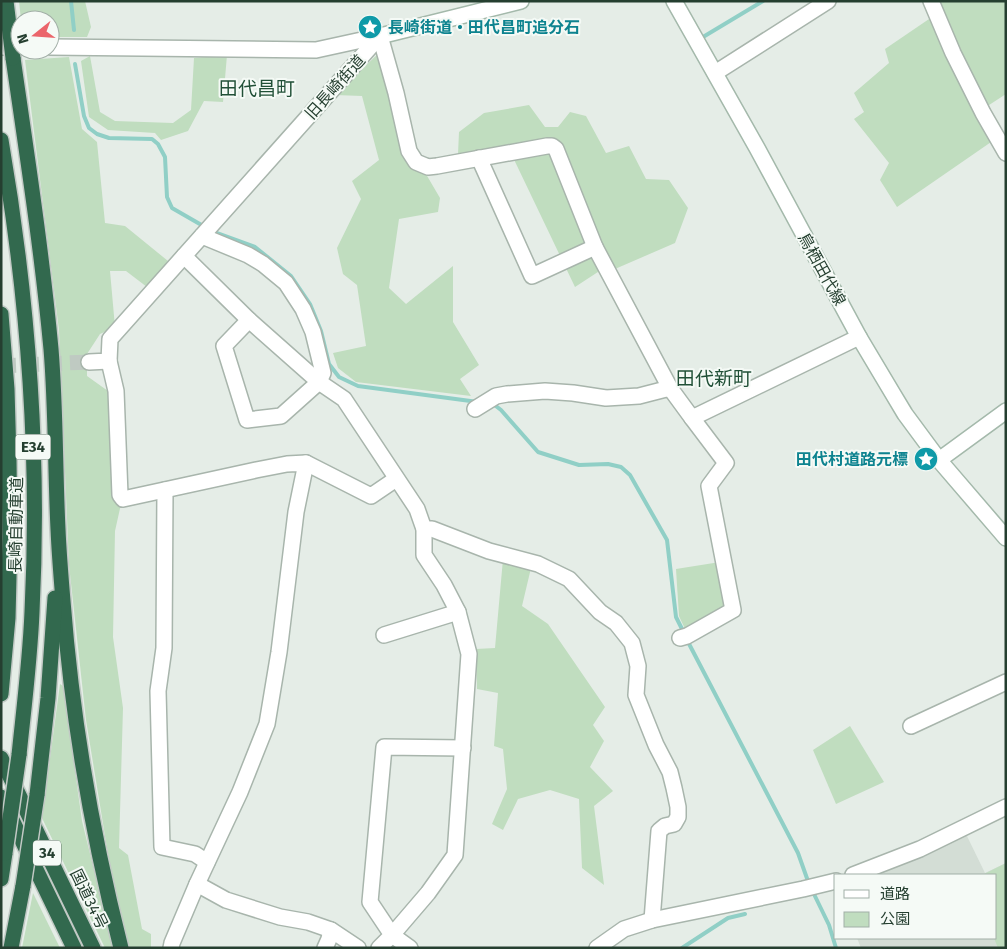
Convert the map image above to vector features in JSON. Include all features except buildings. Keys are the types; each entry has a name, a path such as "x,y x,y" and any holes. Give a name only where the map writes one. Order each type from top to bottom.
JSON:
{"highway":[{"path":"6,1 10,43"},
{"path":"1,26 10,50"},
{"path":"12,60 40,251 51,350 58,529 69,666 79,746 93,826 121,948"},
{"name":"長崎自動車道","path":"1,140 13,213 25,316 34,464 32,612 19,755 1,879"},
{"name":"長崎自動車道","path":"1,314 10,460 10,537 8,618 1,694"},
{"path":"12,948 37,795 48,698 58,529"},
{"name":"国道34号","path":"1,758 93,948"},
{"name":"34","path":"1,797 74,948"},
{"path":"1,811 39,875"}],"street":[{"path":"60,47 316,50 521,1"},
{"name":"鳥栖田代線","path":"674,1 758,148 859,337 906,414 939,460 1006,538"},
{"path":"715,73 828,1"},
{"path":"931,1 983,113 1006,153"},
{"path":"380,36 409,151 416,162 428,167 547,146 556,148 595,247 670,388 726,463 709,486 733,610 684,637"},
{"name":"旧長崎街道","path":"202,236 380,36"},
{"path":"479,158 532,276 595,247"},
{"path":"249,320 224,346 247,420 281,416 319,382 323,373 314,332 303,309 286,283 263,264 248,255 202,236 110,339 110,361 116,392 120,495 123,499 287,464 306,463 371,496 396,479"},
{"path":"184,256 249,320 319,382 344,399 417,510 424,529 424,555 444,585 458,612 469,654 455,855 428,893 379,948"},
{"path":"692,418 859,337"},
{"path":"89,362 110,361"},
{"path":"475,409 496,396 507,394 545,391 606,398 639,396 670,388"},
{"path":"939,460 1006,411"},
{"path":"172,948 172,943 197,884 240,792 267,724 279,652 296,512 306,463"},
{"path":"165,490 164,648 158,691 162,847 195,854 208,862"},
{"path":"424,529 432,529 489,551 538,564 569,579 600,612 616,623 632,643 638,666 636,695 656,745 670,772 678,808 678,817 674,824 665,826 659,831 652,920"},
{"path":"384,635 458,612"},
{"path":"911,726 1006,682"},
{"path":"410,948 392,935 370,902 384,747 463,748"},
{"path":"856,874 920,849 1006,807"},
{"path":"597,948 624,929 652,920 834,882"},
{"path":"197,884 226,900 280,918 308,922 331,930 358,948"},
{"path":"325,948 331,930"}],"shaded area":[{"path":"965,832 985,873 1006,863 1006,948 861,948 857,939 997,939 997,874 871,874"}],"green space":[{"path":"19,1 85,1 91,27 87,37 60,37 60,10 20,10"},
{"path":"936,1 1006,1 1006,94 986,107"},
{"path":"932,17 994,140 897,207 880,180 889,163 854,119 864,112 854,93 889,63 885,49"},
{"path":"380,52 407,163 423,169 440,198 438,212 399,219 389,288 406,304 453,266 453,322 479,365 460,379 471,396 356,382 338,368 333,353 366,346 357,285 343,274 337,248 361,199 352,181 379,160 362,96 335,95"},
{"path":"227,55 223,102 204,101 188,131 161,140 155,133 108,130 89,117 81,61 90,56 100,112 115,121 173,123 191,110 194,58"},
{"path":"69,57 82,129 97,142 105,223 125,226 168,261 147,287 126,271 110,271 115,327 100,334 87,354 87,376 108,391 114,497 121,504 115,531 113,637 123,708 119,848 128,855 142,929 151,934 151,948 128,948 121,921 86,720 69,565 59,330 25,60 60,60 60,58"},
{"path":"529,105 545,127 558,127 570,112 586,116 606,153 629,146 646,179 669,180 688,208 675,243 615,269 601,270 575,287 508,147 458,154 459,132 484,113"},
{"path":"503,559 531,568 522,606 548,624 605,707 593,725 604,741 590,767 613,791 594,806 604,885 582,868 579,799 550,790 518,799 503,830 492,824 507,789 503,749 494,746 498,693 477,689 476,649 495,648"},
{"path":"720,562 729,606 686,631 679,616 676,569"},
{"path":"60,684 63,686 82,821 113,948 105,948 42,818"},
{"path":"850,726 884,782 836,804 813,750"},
{"path":"1006,863 1006,948 998,948 994,939 997,939 997,874 984,874"},
{"path":"33,893 60,948 22,948"}],"waterway":[{"path":"71,1 74,30"},
{"path":"703,37 763,1"},
{"path":"75,64 84,116 89,128 97,134 109,138 152,139 158,144 165,157 167,197 172,208 205,227"},
{"path":"211,231 255,247 291,276 310,304 321,331 329,364 339,377 358,386 478,402"},
{"path":"492,403 501,410 538,452 579,465 608,464 621,467 630,475 667,540 676,617 684,633"},
{"path":"687,640 798,853 809,884"},
{"path":"812,890 829,925 836,948"},
{"path":"682,948 728,918 745,914"}],"tunnel":[{"path":"1,366 89,362"}],"place":[{"name":"長崎街道・田代昌町追分石","path":"370,27"},
{"name":"田代村道路元標","path":"926,459"}],"district":[{"name":"田代昌町","path":"257,88"},
{"name":"田代新町","path":"714,378"}]}
